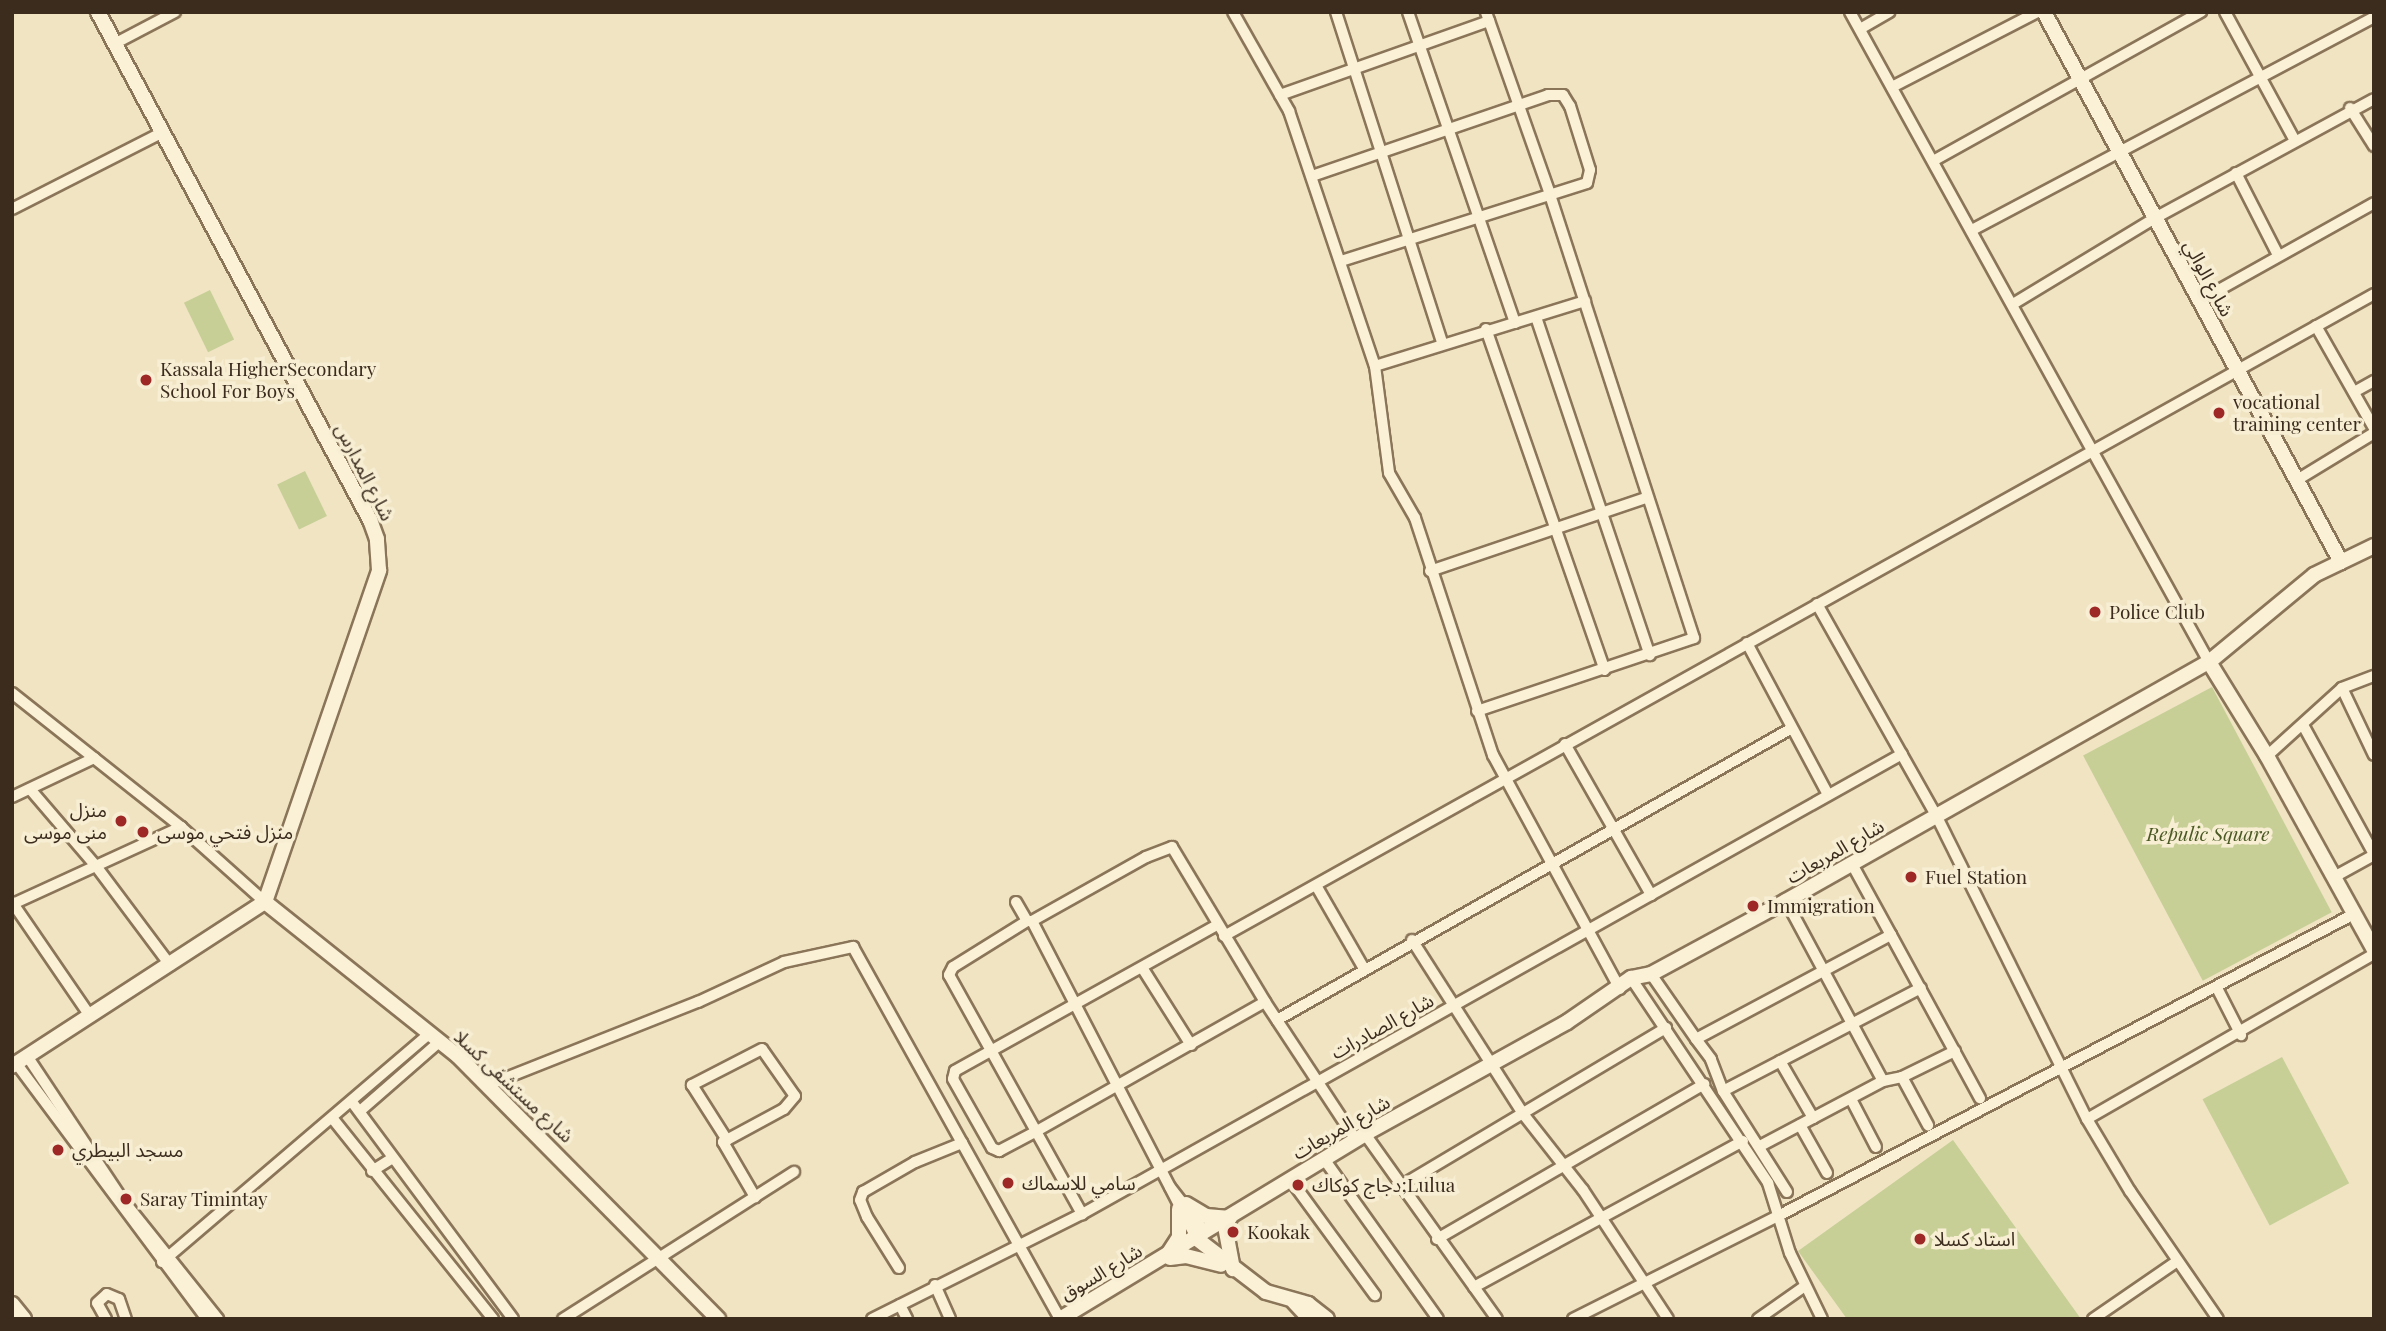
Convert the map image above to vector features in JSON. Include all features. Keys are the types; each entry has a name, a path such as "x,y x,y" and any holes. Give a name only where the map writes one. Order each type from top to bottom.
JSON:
{"street":[{"name":"شارع المدارس","path":"98,12 377,539 375,587 265,902"},
{"path":"114,44 175,12"},
{"path":"1233,12 1280,95 1312,176 1375,366 1389,473 1415,518 1477,711 1504,780 1553,863 1620,990"},
{"path":"1336,12 1442,343"},
{"path":"1408,12 1477,218 1516,323"},
{"path":"1850,12 2209,662 2267,756 2374,952 2241,1035 2087,1119"},
{"path":"1860,29 1890,12"},
{"path":"1892,88 2037,12"},
{"name":"شارع الوالي","path":"2044,12 2341,562"},
{"path":"1933,161 2202,12"},
{"path":"2225,12 2295,141"},
{"path":"1280,95 1419,46 1487,17 1550,194 1694,638 1477,711"},
{"path":"1972,230 2120,155 2260,76 2374,17"},
{"path":"1312,176 1557,94 1563,94 1570,106 1591,178 1550,194 1341,261"},
{"path":"2013,304 2155,218 2350,108 2374,99"},
{"path":"2350,108 2374,146"},
{"path":"12,209 163,132"},
{"path":"2236,173 2278,255"},
{"path":"2199,301 2374,203"},
{"path":"1224,936 1317,887 1565,744 2374,294"},
{"path":"1375,366 1486,329 1516,323 1585,301"},
{"path":"1536,317 1650,655"},
{"path":"2297,480 2374,431 2316,326"},
{"path":"1486,329 1605,670"},
{"path":"2354,392 2374,381"},
{"path":"1430,571 1648,497"},
{"name":"شارع المربعات","path":"1161,1259 1360,1137 1620,990 1631,978 1651,974 1786,901 2209,662 2295,590 2374,546"},
{"path":"1817,604 1936,815 2087,1119 2176,1262 2218,1319"},
{"path":"1747,643 1828,795"},
{"path":"2267,756 2342,688 2374,676"},
{"path":"2342,688 2373,753"},
{"path":"15,698 181,827 265,902 18,1062 207,1319"},
{"path":"2303,725 2374,854 2334,877"},
{"path":"1277,1020 1363,967 1615,830 1792,728"},
{"path":"1565,744 1651,895"},
{"name":"شارع الصادرات","path":"872,1319 935,1285 1082,1214 1902,754"},
{"path":"12,797 94,758"},
{"path":"30,789 96,866 170,965"},
{"path":"90,1016 14,903 181,827"},
{"path":"1082,1214 989,1052 949,975 953,967 1030,921 1146,857 1172,847 1277,1020 1360,1137 1497,1319"},
{"path":"1852,864 1980,1098"},
{"path":"1317,887 1363,967"},
{"path":"1786,901 1883,1081"},
{"name":"شارع مستشفى كسلا","path":"265,902 488,1085 661,1257 718,1319"},
{"path":"1016,902 1030,921 1170,1186 1201,1236 1232,1269"},
{"path":"1573,1319 1780,1216 2354,914"},
{"path":"1217,925 1143,969 955,1070 953,1076 992,1148 999,1151 1035,1132 1265,1002"},
{"path":"1696,1039 1891,935"},
{"path":"1412,940 1452,1008 1524,1115 1564,1164 1601,1217 1643,1286 1668,1319"},
{"path":"488,1085 698,1002 784,962 849,946 857,951 1060,1319"},
{"path":"1143,969 1191,1045"},
{"path":"1651,974 1711,1059 1723,1091 1787,1192"},
{"path":"1631,978 1743,1140 1780,1216 1805,1286 1822,1319"},
{"path":"1723,1091 1921,988"},
{"path":"2217,988 2241,1035"},
{"path":"1399,1187 1666,1028"},
{"path":"164,1259 352,1102 434,1038"},
{"path":"360,1111 434,1038"},
{"path":"723,1142 727,1140 692,1086 762,1049 795,1096 784,1110 723,1142"},
{"path":"1760,1146 1883,1081 1902,1077 1955,1051"},
{"path":"1780,1061 1813,1118"},
{"path":"1902,1077 1928,1125"},
{"path":"1437,1239 1704,1083"},
{"path":"1851,1098 1876,1147"},
{"path":"352,1102 391,1159 512,1317 524,1319"},
{"path":"333,1119 493,1319"},
{"path":"1800,1125 1827,1173"},
{"path":"1475,1287 1743,1140"},
{"path":"723,1142 755,1197"},
{"path":"899,1268 867,1217 860,1200 863,1192 915,1162 962,1143"},
{"path":"372,1171 391,1159"},
{"path":"1324,1159 1438,1319"},
{"path":"563,1319 794,1172"},
{"path":"1290,1179 1375,1295"},
{"path":"1183,1206 1206,1216 1227,1220 1232,1269"},
{"path":"1161,1259 1179,1237 1183,1206"},
{"path":"164,1259 218,1319"},
{"path":"1161,1259 1211,1260 1232,1269 1301,1311 1327,1319"},
{"name":"شارع السوق","path":"1060,1319 1161,1259"},
{"path":"2093,1319 2176,1262"},
{"path":"935,1285 950,1319"},
{"path":"1758,1319 1805,1286"},
{"path":"106,1319 97,1303 107,1294 119,1299 125,1319"},
{"path":"12,1304 24,1319"},
{"path":"900,1305 907,1319"}],"green space":[{"path":"210,290 234,339 208,352 184,303"},
{"path":"305,471 327,516 299,530 277,485"},
{"name":"Repulic Square","path":"2212,687 2332,912 2203,981 2083,756"},
{"path":"2282,1057 2349,1183 2270,1226 2203,1099"},
{"name":"استاد كسلا","path":"1953,1140 2081,1319 1847,1319 1798,1251"}],"place":[{"name":"Kassala HigherSecondary School For Boys","path":"146,380"},
{"name":"vocational training center","path":"2219,413"},
{"name":"Police Club","path":"2095,612"},
{"name":"منزل منى موسى","path":"121,821"},
{"name":"منزل فتحي موسى","path":"143,832"},
{"name":"Fuel Station","path":"1911,877"},
{"name":"Immigration","path":"1753,906"},
{"name":"مسجد البيطري","path":"58,1150"},
{"name":"سامي للاسماك","path":"1008,1183"},
{"name":"دجاج كوكاك;Lulua","path":"1298,1185"},
{"name":"Saray Timintay","path":"126,1199"},
{"name":"Kookak","path":"1233,1232"},
{"name":"استاد كسلا","path":"1920,1239"}]}
